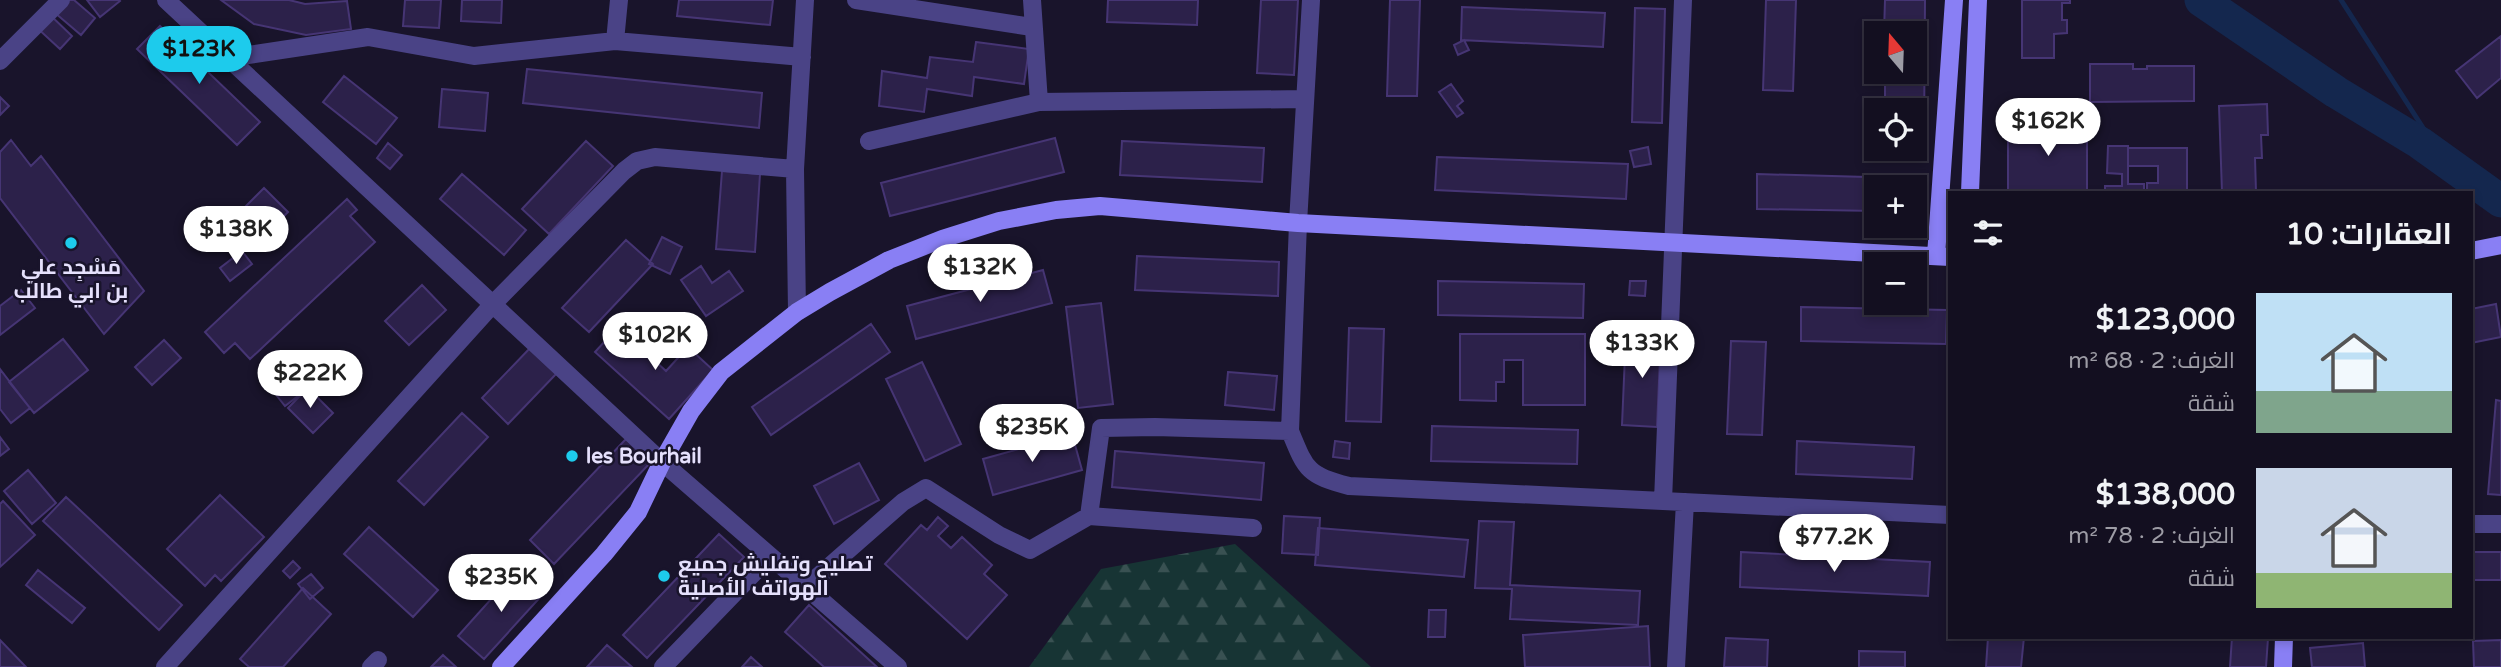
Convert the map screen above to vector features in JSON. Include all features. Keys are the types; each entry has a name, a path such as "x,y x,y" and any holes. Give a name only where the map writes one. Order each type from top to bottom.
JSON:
{"main road":[{"path":"501,667 604,554 638,512 691,411 721,372 797,312 830,292 890,260 942,239 999,221 1056,210 1100,206 1298,223 1943,257 1954,0"},
{"path":"1970,191 1978,0"},
{"path":"2473,250 2501,245"},
{"path":"2283,667 2284,639"}],"street":[{"path":"0,61 61,0"},
{"path":"166,0 662,462 898,667"},
{"path":"615,41 619,0"},
{"path":"797,312 794,169 805,0"},
{"path":"856,0 1032,27"},
{"path":"1032,0 1039,102"},
{"path":"1311,0 1298,223 1290,431 1303,462 1321,478 1349,486 1948,515"},
{"path":"1663,501 1683,0"},
{"path":"228,58 368,37 474,55 615,41 802,57"},
{"path":"869,141 1039,102 1306,99"},
{"path":"166,667 493,304 614,180 637,161 672,157 794,169"},
{"path":"1089,516 1101,428 1290,431"},
{"path":"806,587 903,502 926,488 999,535 1030,550 1089,516 1253,528"},
{"path":"1676,667 1685,502"},
{"path":"2473,524 2501,524"},
{"path":"663,667 770,556"}],"green space":[{"path":"1235,544 1371,667 1029,667 1101,569"}],"building":[{"path":"54,0 74,0 95,18 81,35 48,7"},
{"path":"87,0 119,0 120,1 100,17"},
{"path":"221,0 289,0 305,4 347,1 351,29 306,35 254,24"},
{"path":"405,0 441,0 439,28 403,26"},
{"path":"462,0 502,0 501,23 461,21"},
{"path":"679,0 773,0 770,25 677,16"},
{"path":"1108,0 1198,0 1197,25 1107,22"},
{"path":"1261,0 1298,0 1294,75 1257,73"},
{"path":"1390,0 1420,0 1417,96 1387,96"},
{"path":"1766,0 1796,0 1793,91 1763,90"},
{"path":"1885,0 1925,0 1925,21 1884,21"},
{"path":"2022,0 2070,0 2070,3 2062,3 2062,20 2067,20 2067,33 2054,34 2054,58 2022,58"},
{"path":"1462,7 1605,13 1603,47 1461,40"},
{"path":"1635,8 1665,9 1662,123 1632,122"},
{"path":"47,12 72,36 60,49 35,26"},
{"path":"160,26 260,122 237,145 137,49"},
{"path":"2501,36 2501,78 2477,98 2456,71"},
{"path":"1464,40 1469,50 1458,55 1454,45"},
{"path":"976,42 1029,49 1024,84 974,77 972,96 927,89 924,112 879,106 882,71 927,78 930,57 973,62"},
{"path":"2090,64 2133,64 2133,69 2147,69 2147,66 2194,66 2194,101 2090,102"},
{"path":"527,69 762,93 759,128 523,103"},
{"path":"344,76 397,118 376,144 323,102"},
{"path":"1451,84 1463,101 1457,106 1463,113 1457,117 1439,92"},
{"path":"1885,84 1924,84 1924,98 1885,98"},
{"path":"442,89 488,93 485,131 439,127"},
{"path":"0,97 9,106 0,115"},
{"path":"2267,104 2268,135 2261,135 2262,158 2255,158 2256,191 2222,191 2219,106"},
{"path":"2008,125 2087,125 2087,191 2008,191"},
{"path":"1055,138 1064,172 890,216 881,183"},
{"name":"مَسْجِد علي بن ابي طالب","path":"11,140 31,166 41,156 144,291 104,334 0,198 0,152"},
{"path":"586,141 613,166 549,234 522,209"},
{"path":"1122,141 1264,148 1262,182 1120,175"},
{"path":"388,143 402,155 390,169 377,158"},
{"path":"2108,146 2128,146 2128,184 2144,184 2144,191 2105,191 2105,186 2122,186 2122,174 2107,173"},
{"path":"1648,147 1651,164 1634,167 1630,151"},
{"path":"2128,148 2187,148 2187,191 2147,191 2147,183 2158,183 2158,166 2128,166"},
{"path":"1437,157 1628,164 1626,199 1435,190"},
{"path":"722,171 760,174 755,252 716,249"},
{"path":"462,174 526,230 504,255 440,199"},
{"path":"1757,174 1864,177 1864,211 1757,209"},
{"path":"264,188 288,212 269,231 245,207"},
{"path":"347,199 357,210 350,216 375,242 250,359 235,343 224,353 205,332"},
{"path":"662,237 682,247 670,274 649,264"},
{"path":"626,240 653,264 589,332 562,308"},
{"path":"242,251 252,264 230,281 220,268"},
{"path":"1137,256 1279,262 1278,296 1135,290"},
{"path":"701,266 712,283 729,271 743,291 706,316 681,280"},
{"path":"1043,270 1052,303 916,339 907,306"},
{"path":"1438,281 1584,284 1583,318 1438,315"},
{"path":"1630,281 1646,281 1645,296 1629,295"},
{"path":"422,285 446,310 409,345 385,321"},
{"path":"21,290 35,308 0,335 0,306"},
{"path":"1101,303 1113,404 1078,408 1066,307"},
{"path":"2496,304 2501,337 2473,343 2473,309"},
{"path":"1801,307 1864,308 1864,315 1927,315 1927,310 1947,310 1946,344 1801,341"},
{"path":"871,324 890,352 771,435 752,407"},
{"path":"618,327 666,371 688,347 713,370 669,419 595,352"},
{"path":"1349,328 1384,329 1381,422 1346,421"},
{"path":"1626,332 1661,334 1657,427 1622,425"},
{"path":"1460,334 1585,334 1585,405 1523,405 1523,360 1504,360 1504,382 1496,382 1496,401 1460,400"},
{"path":"63,339 88,370 34,413 9,382"},
{"path":"164,340 181,358 152,385 135,367"},
{"path":"1731,341 1766,342 1762,435 1727,434"},
{"path":"532,346 558,372 508,424 482,398"},
{"path":"922,362 961,444 925,461 886,379"},
{"path":"0,369 30,408 11,423 0,409"},
{"path":"1228,372 1277,376 1274,410 1225,405"},
{"path":"299,379 307,389 285,406 277,396"},
{"path":"308,388 333,413 313,433 288,408"},
{"path":"2496,400 2501,401 2501,495 2488,494"},
{"path":"462,413 488,437 424,505 398,481"},
{"path":"1432,426 1578,430 1577,464 1431,461"},
{"path":"1072,434 1082,470 993,495 983,459"},
{"path":"0,437 9,449 0,456"},
{"path":"626,439 651,462 554,564 530,540"},
{"path":"1335,441 1350,443 1349,459 1333,457"},
{"path":"1797,441 1914,447 1912,479 1796,474"},
{"path":"1115,451 1264,463 1261,500 1112,487"},
{"path":"859,463 879,500 834,524 814,486"},
{"path":"28,470 56,503 32,524 4,491"},
{"path":"220,495 264,537 221,581 215,575 205,586 167,549"},
{"path":"66,497 182,605 159,630 43,521"},
{"path":"3,501 35,535 0,567 0,504"},
{"path":"1284,516 1320,518 1318,555 1282,553"},
{"path":"938,517 948,526 938,536 951,548 962,537 992,565 984,574 1007,595 967,639 885,564 921,525 927,530"},
{"path":"1479,521 1514,522 1510,585 1640,591 1638,625 1510,619 1512,589 1475,588"},
{"path":"369,527 438,590 413,617 344,554"},
{"path":"1318,528 1468,540 1464,577 1315,565"},
{"path":"719,534 744,557 647,658 623,635"},
{"path":"1741,552 1930,562 1928,596 1740,587"},
{"path":"2473,552 2501,552 2501,580 2473,580"},
{"path":"293,561 300,568 290,578 283,571"},
{"path":"518,569 544,593 484,659 458,636"},
{"path":"38,570 85,608 72,623 26,585"},
{"path":"311,574 323,588 310,599 298,584"},
{"path":"303,588 331,614 283,667 249,667 240,659"},
{"path":"809,605 877,667 824,667 785,632"},
{"path":"1429,610 1446,610 1445,637 1428,637"},
{"path":"1648,626 1650,667 1525,667 1523,635"},
{"path":"1726,638 1768,640 1767,667 1724,667"},
{"path":"1988,639 2024,639 2021,667 1986,667"},
{"path":"2232,639 2268,639 2266,667 2230,667"},
{"path":"0,640 26,667 0,667"},
{"path":"2501,640 2501,667 2474,667 2473,641"},
{"path":"2363,643 2365,667 2312,667 2310,648"},
{"path":"607,645 632,667 587,667"},
{"path":"1859,651 1905,652 1905,667 1859,667"},
{"path":"443,655 456,667 431,667"},
{"path":"751,657 762,667 742,667"}],"waterway":[{"path":"2201,0 2336,92 2420,143 2501,201"},
{"path":"2341,0 2443,159"}],"place":[{"name":"مَسْجِد علي بن ابي طالب","path":"71,243"},
{"name":"les Bourhail","path":"572,456"},
{"name":"تصليح وتفليش جميع الهواتف الأصلية","path":"664,576"}]}
